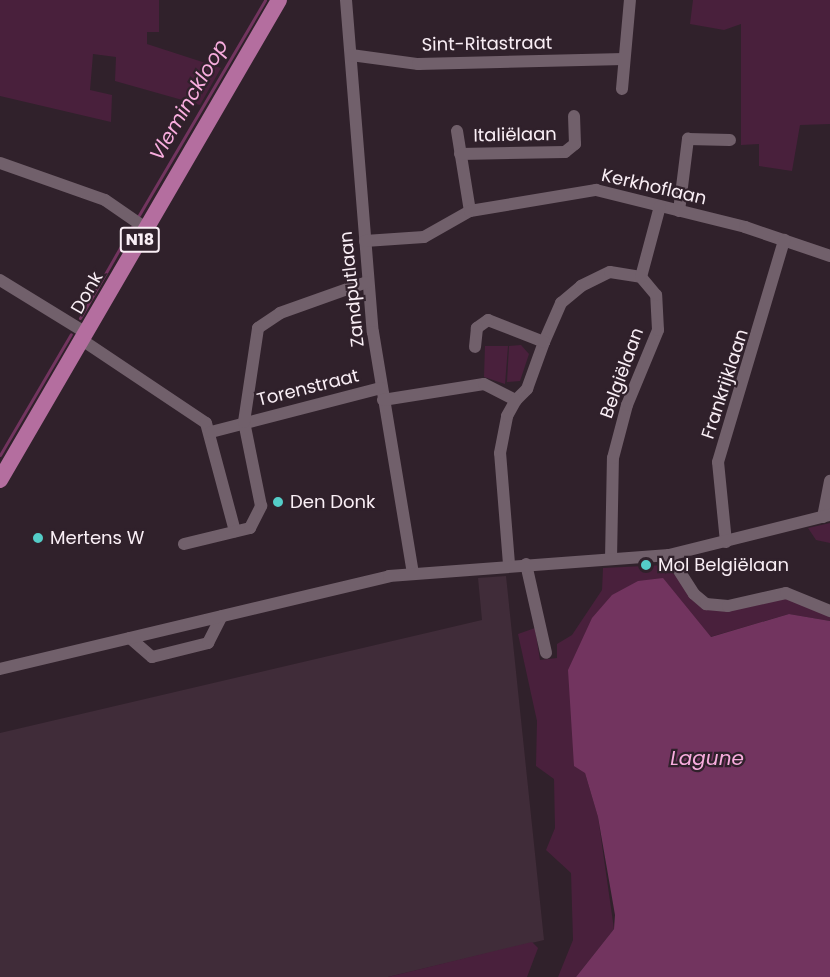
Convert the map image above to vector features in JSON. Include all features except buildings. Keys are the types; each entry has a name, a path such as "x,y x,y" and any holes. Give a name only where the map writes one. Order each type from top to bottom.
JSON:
{"main road":[{"name":"Donk","path":"0,480 279,0"}],"street":[{"name":"Zandputlaan","path":"346,0 367,282 382,394 413,573"},
{"path":"622,89 630,0"},
{"name":"Sint-Ritastraat","path":"351,55 418,64 624,59"},
{"name":"Italiëlaan","path":"460,154 565,152 575,144 574,116"},
{"name":"Italiëlaan","path":"457,131 470,211"},
{"path":"679,211 688,139 730,140"},
{"path":"0,163 105,200 147,229"},
{"name":"Kerkhoflaan","path":"365,242 424,237 470,211 596,190 784,240 830,256"},
{"path":"509,564 500,453 507,416 516,400 527,389 561,303 581,286 610,272 641,277 660,206"},
{"name":"Frankrijklaan","path":"726,542 718,462 784,240"},
{"name":"Belgiëlaan","path":"611,559 613,458 627,405 658,330 656,295 641,277"},
{"path":"0,280 200,417 211,432 235,531"},
{"path":"184,544 250,528 261,506 244,422 254,338 265,320 367,282"},
{"path":"475,347 477,328 488,320 544,342"},
{"name":"Torenstraat","path":"211,432 244,422 382,394 484,384 516,400"},
{"path":"0,669 413,573 509,564 669,555 826,516 830,481"},
{"path":"669,555 694,594 706,604 728,606 786,593 830,611"},
{"path":"526,564 546,652"},
{"path":"130,638 152,657 208,643 222,616"}],"shaded area":[{"path":"0,0 159,0 159,32 147,32 147,44 221,68 200,105 115,81 116,57 93,54 90,90 112,95 111,122 0,96"},
{"path":"693,0 830,0 830,124 800,125 792,171 759,166 759,144 741,145 741,24 724,30 690,24"},
{"path":"521,345 529,354 520,381 507,382 509,346"},
{"path":"485,346 508,346 505,384 484,377"},
{"path":"830,523 830,543 816,540 808,528"},
{"path":"665,565 700,602 791,596 830,613 830,621 789,614 710,637 585,773 598,817 614,929 576,977 558,977 573,940 571,873 546,850 555,828 554,779 536,766 537,721 518,634 535,628 540,660 557,658 557,644 572,635 602,590 603,568"},
{"path":"506,576 544,940 388,977 0,977 0,733 482,620 478,578"},
{"path":"532,942 538,948 527,977 388,977"}],"water":[{"name":"Lagune","path":"663,578 711,637 789,614 830,621 830,977 576,977 614,929 615,915 598,817 585,773 574,766 568,670 592,618 612,595 638,581"}],"waterway":[{"name":"Vleminckloop","path":"139,215 265,0"},
{"name":"Vleminckloop","path":"80,318 132,227"},
{"name":"Vleminckloop","path":"0,455 71,334"}],"place":[{"name":"Den Donk","path":"278,502"},
{"name":"Mertens W","path":"38,538"},
{"name":"Mol Belgiëlaan","path":"646,565"}]}
